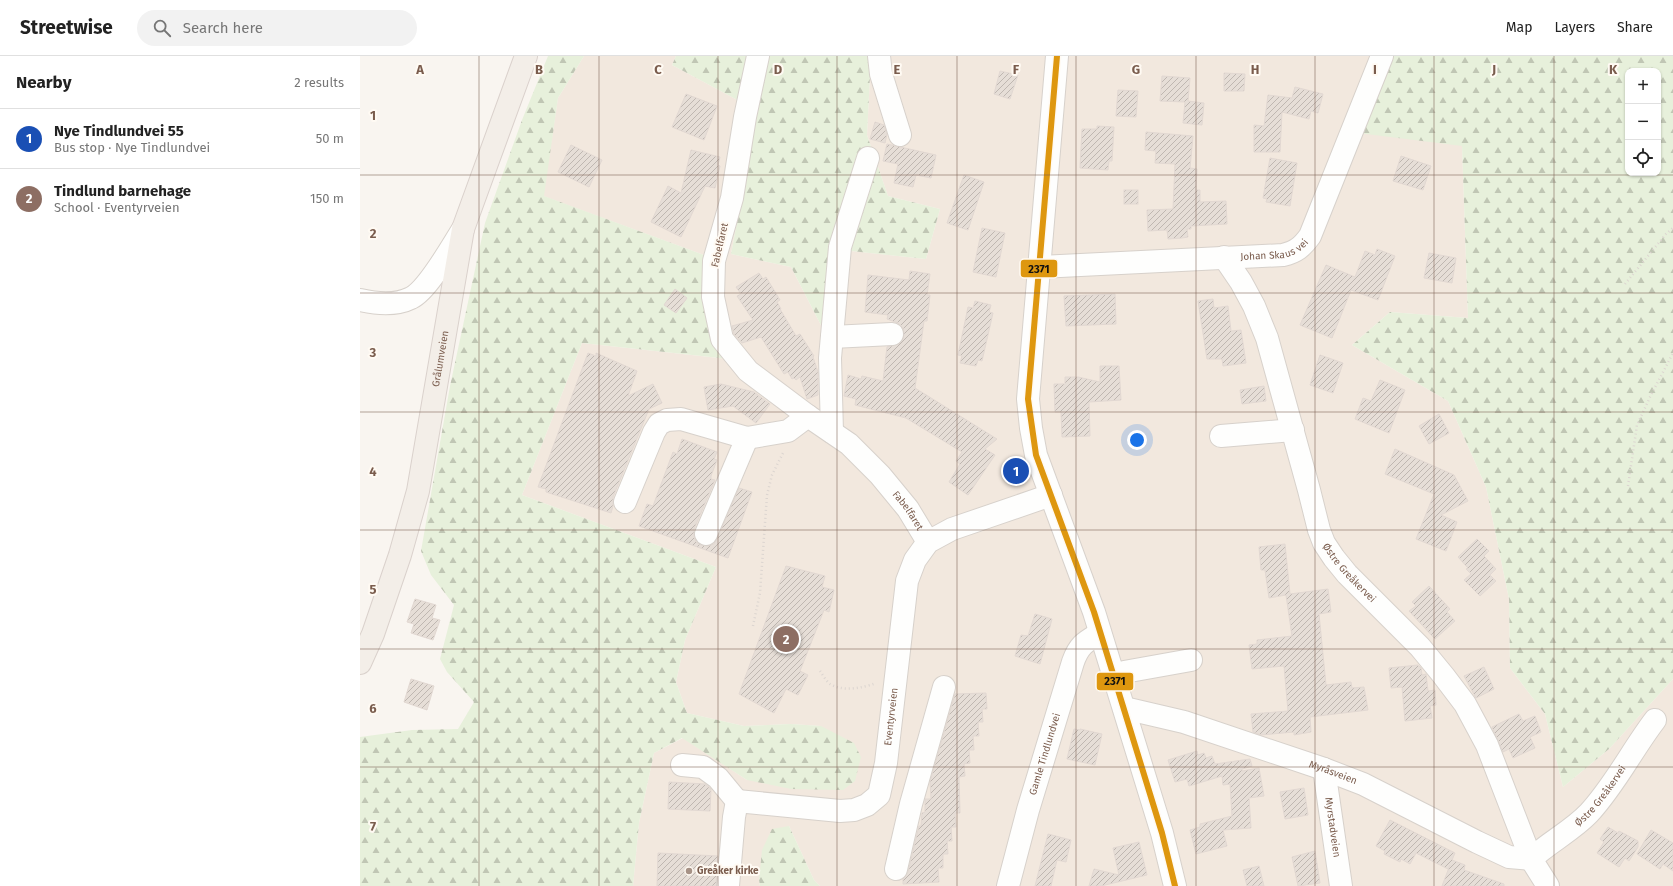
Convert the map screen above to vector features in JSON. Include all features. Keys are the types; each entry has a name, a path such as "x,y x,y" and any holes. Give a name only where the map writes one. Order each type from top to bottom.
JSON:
{"main road":[{"name":"Grålumveien","path":"360,663 373,634 395,570 418,491 463,229 526,56"}],"street":[{"name":"Fabelfaret","path":"758,56 745,117 732,198 714,261 713,297 722,339 748,371 808,416 849,444 880,475 908,509 928,542"},
{"path":"879,56 882,74 900,135"},
{"path":"1057,56 1028,399 1031,428 1036,455 1114,676 1162,833 1176,886"},
{"name":"Johan Skaus vei","path":"1040,267 1282,255 1293,252 1301,247 1310,236 1382,56"},
{"path":"832,432 830,358 840,247 868,158"},
{"path":"360,300 380,305 412,298 426,285 463,229"},
{"name":"Østre Greåkervei","path":"1224,257 1241,282 1261,321 1267,338 1319,530 1324,543 1347,574 1420,646 1465,704 1487,745 1532,859 1548,886"},
{"path":"832,337 892,334"},
{"path":"625,502 654,432 659,424 667,420 681,419 747,438 788,431 808,416"},
{"path":"1221,436 1293,430"},
{"path":"706,534 747,438"},
{"name":"Eventyrveien","path":"879,795 886,764 907,581 915,560 928,542 952,529 1051,495"},
{"name":"Gamle Tindlundvei","path":"1008,886 1028,810 1077,651 1083,644 1100,633"},
{"path":"1114,676 1124,672 1191,660"},
{"path":"896,869 911,804 944,687"},
{"name":"Myråsveien","path":"1124,708 1184,722 1324,769 1363,784 1509,857 1532,859"},
{"name":"Østre Greåkervei","path":"1532,859 1543,848 1588,813 1602,796 1655,720"},
{"path":"682,765 703,767 718,778 737,801 840,811 854,810 867,805 879,795 911,804"},
{"name":"Myrstadveien","path":"1324,769 1341,886"},
{"path":"728,886 734,817 737,801"}],"path":[{"path":"1625,284 1666,234 1673,228"},
{"path":"1628,486 1638,425 1673,353"},
{"path":"753,626 760,593 767,496 772,475 787,445 788,431"},
{"path":"820,671 829,683 846,688 870,686 896,676"}],"shaded area":[{"path":"584,56 676,56 672,65 758,111 731,254 791,267 826,335 851,251 926,259 940,209 888,196 867,135 871,56 1382,56 1462,146 1468,318 1390,312 1352,345 1448,401 1486,487 1509,599 1510,668 1545,714 1563,787 1609,749 1673,679 1673,886 820,886 814,880 789,826 759,880 760,886 633,886 639,823 654,753 683,738 747,780 821,726 791,724 744,726 687,713 676,682 685,640 716,567 522,495 582,343 728,359 708,312 704,255 543,196 558,98"}],"green space":[{"path":"548,56 584,56 558,98 544,196 704,255 708,312 729,359 582,343 522,495 716,567 685,640 676,682 687,713 744,726 791,724 821,726 854,743 861,757 855,781 843,790 791,789 747,780 682,738 654,753 639,823 633,886 360,886 360,737 412,730 458,729 474,702 447,672 440,659 454,605 431,575 421,551 450,386 485,223 522,120"},
{"path":"676,56 871,56 867,135 888,196 940,209 926,259 851,251 826,335 791,267 731,254 758,111 672,65"},
{"path":"1382,56 1673,56 1673,679 1609,749 1563,787 1545,714 1510,668 1509,599 1486,487 1448,401 1352,345 1390,312 1468,318 1462,146 1350,132"},
{"path":"789,826 814,880 820,886 760,886 759,880 762,850 772,829"}],"building":[{"path":"1000,71 1018,75 1010,99 994,94"},
{"path":"1224,73 1245,74 1244,91 1224,91"},
{"path":"1162,76 1190,78 1188,101 1204,103 1202,125 1183,123 1185,102 1160,101"},
{"path":"1295,87 1323,94 1318,113 1311,111 1309,119 1282,112 1280,152 1254,152 1254,125 1264,126 1268,95 1292,98"},
{"path":"1118,90 1138,91 1136,117 1116,116"},
{"path":"686,94 717,106 704,140 672,127"},
{"path":"875,122 884,125 887,134 885,143 870,139"},
{"path":"1097,126 1114,127 1112,161 1109,161 1108,170 1080,168 1082,129 1097,129"},
{"path":"1146,132 1193,136 1190,168 1197,169 1196,190 1200,190 1200,202 1226,201 1227,224 1191,226 1191,229 1187,229 1188,237 1182,238 1168,239 1167,230 1148,231 1147,210 1173,209 1175,164 1155,163 1156,151 1145,150"},
{"path":"887,144 936,155 931,178 916,175 913,187 894,183 898,164 883,161"},
{"path":"571,145 602,160 589,187 558,172"},
{"path":"691,150 720,157 718,165 720,166 715,188 705,186 681,237 651,222 668,186 681,193"},
{"path":"1401,156 1431,166 1423,190 1393,181"},
{"path":"1270,158 1297,163 1290,206 1266,202 1267,199 1263,198"},
{"path":"964,175 984,182 968,230 947,223"},
{"path":"1124,190 1138,190 1138,204 1124,204"},
{"path":"982,228 1005,233 996,277 973,272"},
{"path":"1377,249 1395,256 1378,300 1351,290 1332,338 1300,325 1326,265 1355,277 1365,251 1375,255"},
{"path":"1429,253 1456,258 1452,283 1424,278"},
{"path":"910,271 930,274 927,295 930,295 927,321 924,321 915,388 997,439 985,449 995,455 968,495 949,482 960,464 956,461 962,452 906,418 855,405 856,399 844,396 848,375 861,379 862,376 883,381 887,347 899,344 903,339 904,334 903,328 898,323 887,319 888,315 865,312 868,275 909,280"},
{"path":"759,273 763,279 766,277 780,300 777,302 780,309 796,336 800,334 814,356 813,357 818,372 818,395 807,399 800,377 796,380 794,378 792,379 788,372 784,374 761,337 742,343 734,334 732,326 753,320 737,296 741,294 736,287"},
{"path":"675,289 687,298 676,313 664,305"},
{"path":"1115,294 1116,324 1066,326 1064,296"},
{"path":"1213,299 1214,308 1228,306 1231,331 1241,330 1246,363 1223,366 1222,359 1207,359 1198,301"},
{"path":"975,301 991,305 989,312 993,313 982,361 978,360 976,366 960,363 962,356 958,355 968,307 973,308"},
{"path":"588,353 596,356 596,353 637,371 628,396 653,384 662,403 649,409 613,497 611,513 546,492 546,489 538,487"},
{"path":"1320,355 1343,363 1333,393 1310,385"},
{"path":"1100,366 1119,366 1121,400 1089,402 1090,436 1062,437 1061,412 1055,412 1054,384 1065,384 1065,377 1078,377 1100,382"},
{"path":"1380,380 1405,390 1389,433 1355,419 1363,398 1371,401"},
{"path":"721,384 754,392 770,404 756,423 733,406 708,410 704,387"},
{"path":"1264,386 1266,401 1242,404 1240,390"},
{"path":"1439,414 1449,433 1429,444 1419,426"},
{"path":"682,439 717,452 714,459 717,460 711,476 711,479 715,480 694,529 696,542 701,545 708,546 714,544 739,488 752,492 728,558 639,526 647,504 653,506 673,452 677,454"},
{"path":"1395,449 1454,475 1468,501 1441,515 1457,522 1446,551 1416,539 1434,494 1385,474"},
{"path":"1477,539 1489,551 1484,556 1496,569 1490,575 1496,581 1480,596 1464,580 1471,574 1466,569 1468,568 1458,557"},
{"path":"1285,544 1290,594 1328,589 1331,612 1319,614 1326,685 1351,682 1352,688 1364,687 1368,710 1310,717 1311,732 1294,735 1294,732 1261,735 1253,732 1251,714 1288,711 1284,666 1252,669 1249,645 1257,644 1257,640 1292,636 1286,595 1269,598 1265,570 1261,570 1259,547"},
{"path":"786,566 825,576 822,587 834,590 829,612 824,610 800,671 808,675 798,695 786,689 774,713 739,694"},
{"path":"1429,586 1450,609 1447,612 1455,621 1435,639 1409,611 1416,606 1412,602"},
{"path":"415,599 436,605 432,618 440,620 433,640 411,633 414,624 407,622"},
{"path":"1035,614 1052,619 1040,664 1015,656 1021,635 1028,636"},
{"path":"1418,665 1421,668 1422,675 1426,674 1428,691 1435,690 1436,705 1430,706 1432,718 1405,721 1402,687 1391,688 1389,668"},
{"path":"1484,667 1494,689 1476,698 1464,676"},
{"path":"411,679 434,686 427,710 404,702"},
{"path":"986,693 987,709 982,709 983,722 978,722 979,736 973,736 974,750 969,750 970,763 964,764 965,776 959,777 960,813 955,813 956,827 951,827 952,841 947,841 948,854 943,854 943,868 938,868 939,882 903,884 903,879 908,872 919,826 921,826 922,813 925,812 925,799 931,799 930,782 955,694"},
{"path":"1519,714 1523,721 1535,716 1541,732 1530,737 1535,748 1513,758 1509,749 1503,752 1492,727"},
{"path":"1074,729 1102,734 1095,765 1067,759"},
{"path":"1197,751 1198,755 1204,753 1206,758 1212,756 1215,764 1250,759 1252,766 1242,769 1242,771 1259,768 1264,796 1249,798 1251,828 1223,830 1227,846 1196,854 1190,830 1200,827 1200,824 1232,816 1230,784 1223,785 1222,776 1189,786 1187,779 1175,782 1168,760"},
{"path":"669,782 705,784 711,789 710,811 668,809"},
{"path":"1304,788 1308,815 1285,819 1280,792"},
{"path":"1390,820 1455,853 1452,860 1465,865 1464,870 1504,884 1504,886 1442,886 1450,865 1448,869 1416,853 1410,864 1401,859 1400,862 1384,854 1385,851 1376,846"},
{"path":"1608,827 1618,833 1619,831 1638,841 1638,847 1629,861 1625,858 1619,867 1597,853 1604,842 1600,839"},
{"path":"1651,830 1673,843 1673,871 1663,864 1660,869 1637,854"},
{"path":"1048,834 1071,840 1066,862 1057,860 1051,886 1035,886"},
{"path":"1139,842 1147,875 1101,886 1089,886 1094,869 1119,875 1113,848"},
{"path":"1315,851 1320,883 1298,886 1292,857"},
{"name":"Greåker kirke","path":"658,853 718,856 716,886 657,886"},
{"path":"1259,866 1264,886 1247,886 1243,870"}],"transit line":[{"name":"2371","path":"1057,56 1028,399 1036,455 1094,612 1162,833 1175,886"}],"place":[{"name":"Nye Tindlundvei 55","path":"1016,471"},
{"name":"Tindlund barnehage","path":"786,639"},
{"name":"Greåker kirke","path":"689,871"}]}
